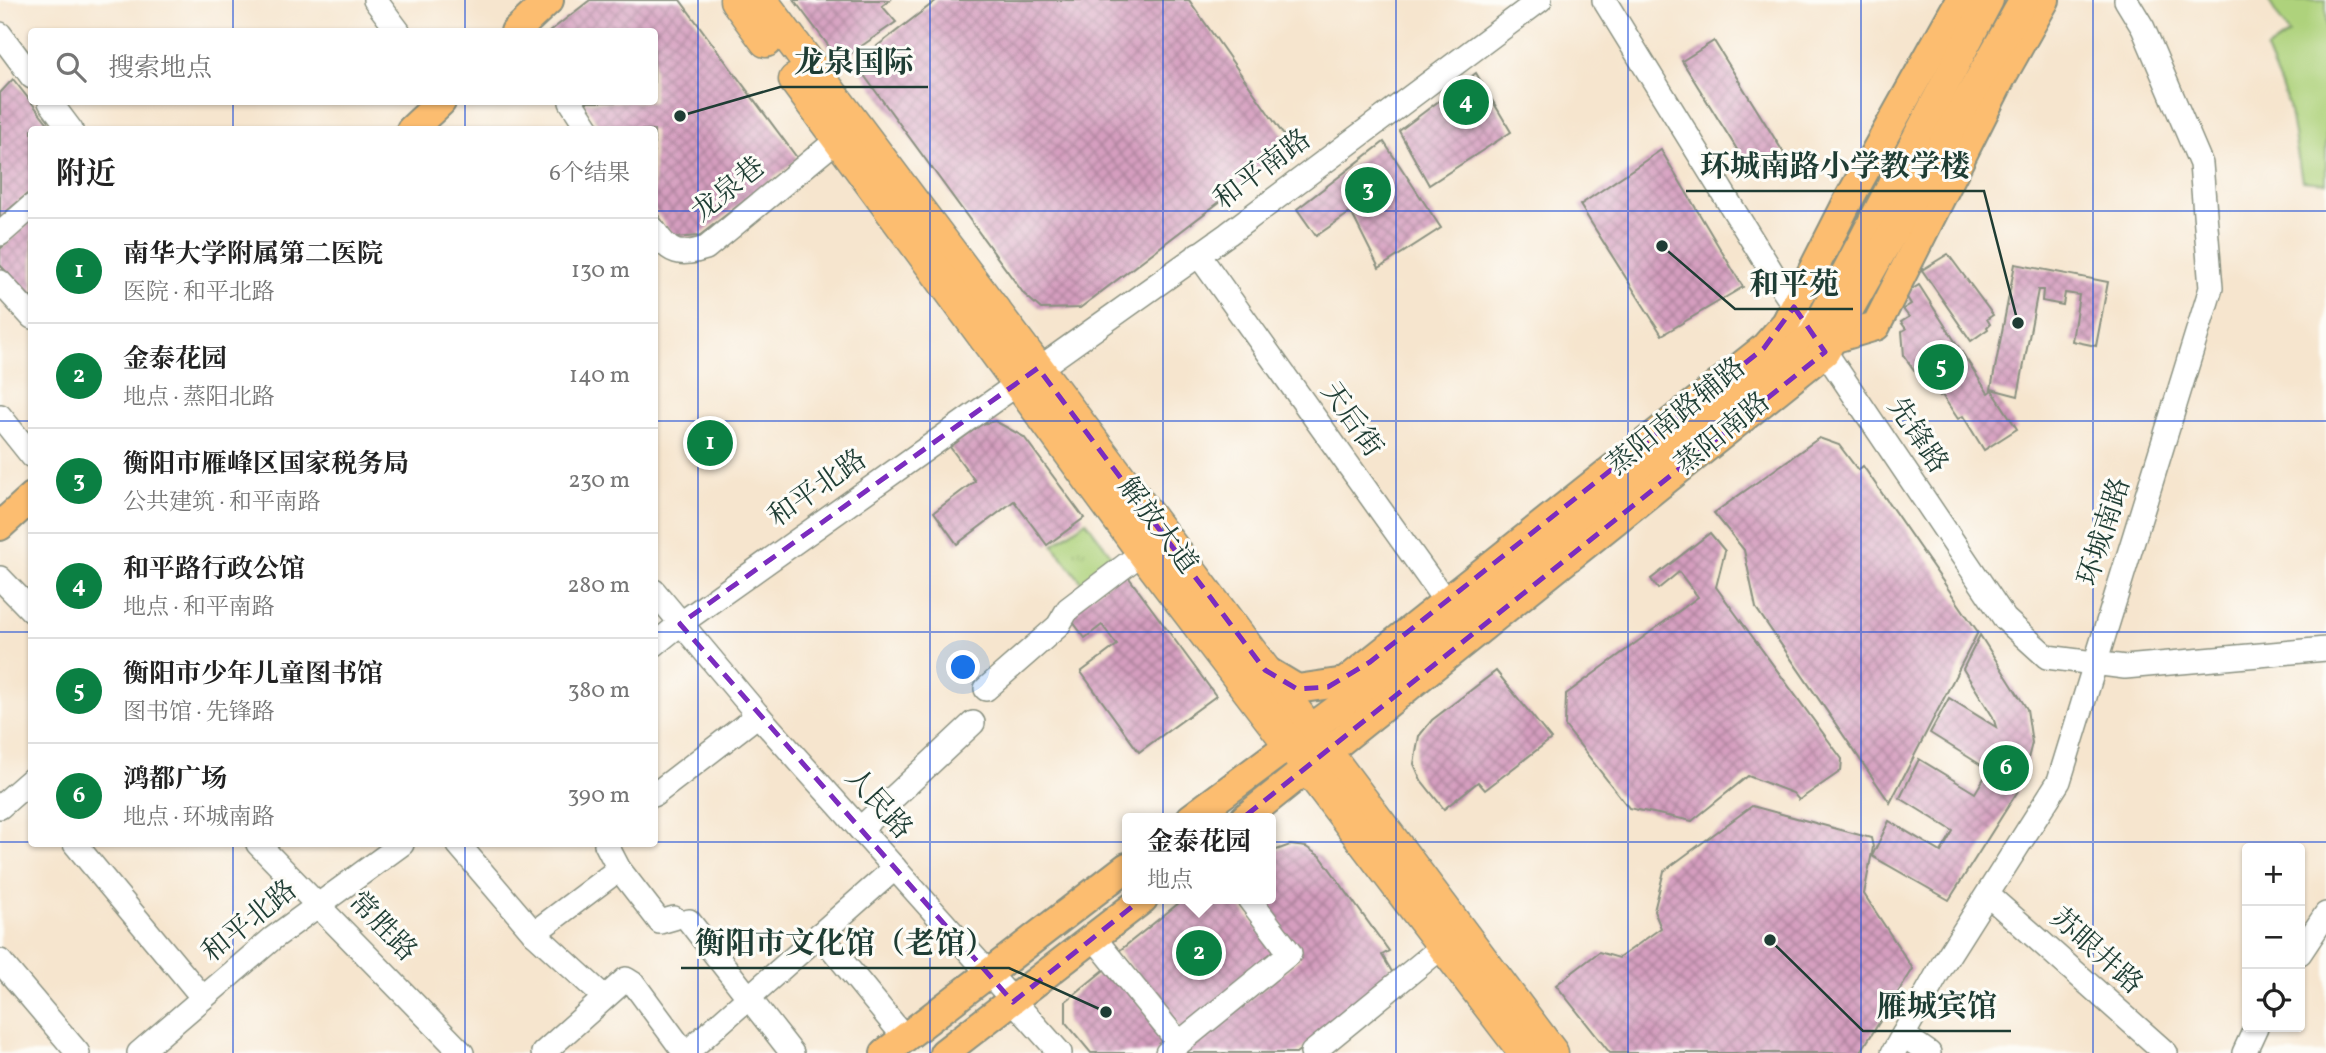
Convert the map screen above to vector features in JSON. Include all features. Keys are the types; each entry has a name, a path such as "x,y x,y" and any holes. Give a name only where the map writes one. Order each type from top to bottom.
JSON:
{"highway":[{"name":"解放大道","path":"736,0 838,139 1265,670 1308,749 1443,946 1525,1053"},
{"name":"解放大道","path":"761,0 1028,375 1143,552 1308,749 1552,1053"}],"main road":[{"path":"519,28 549,0"},
{"name":"蒸阳南路辅路","path":"1265,670 1297,689 1345,681 1763,348 1786,323 1960,0"},
{"name":"蒸阳南路","path":"1308,749 1444,601 1822,336 1989,0"},
{"name":"蒸阳南路","path":"1308,749 1822,336 2024,0"},
{"path":"1822,336 1876,326 2001,78 2045,0"},
{"path":"415,126 438,105"},
{"path":"0,526 28,501"},
{"path":"1199,813 1308,749"},
{"path":"1250,813 1308,749"},
{"path":"895,1045 1122,871"},
{"path":"944,1053 1137,904"}],"street":[{"path":"375,0 396,28"},
{"name":"和平南路","path":"1028,375 1198,254 1540,0"},
{"name":"先锋路","path":"1604,0 2005,619 2047,657 2097,657 2326,639"},
{"name":"先锋路","path":"1622,0 1798,300"},
{"name":"环城南路","path":"1898,1044 2059,781 2211,288 2201,164 2143,28 2126,0"},
{"path":"0,34 28,71"},
{"path":"52,105 68,126"},
{"path":"573,105 586,126"},
{"name":"龙泉巷","path":"658,236 665,246 685,254 706,247 838,139"},
{"path":"0,234 28,210"},
{"name":"天后街","path":"1198,254 1444,601"},
{"path":"0,282 28,313"},
{"name":"和平北路","path":"658,642 1028,375"},
{"path":"0,416 28,451"},
{"path":"986,689 1058,626 1068,609 1143,552"},
{"path":"0,578 28,607"},
{"name":"人民路","path":"658,596 758,715 1060,1053"},
{"name":"先锋路","path":"2097,657 2124,667 2326,649"},
{"path":"658,792 758,715"},
{"path":"860,829 973,723"},
{"path":"1,803 28,786"},
{"path":"77,847 203,998"},
{"name":"常胜路","path":"261,847 462,1053"},
{"name":"和平北路","path":"139,1053 272,939 398,847"},
{"path":"461,847 534,933 604,997"},
{"path":"608,847 619,869 660,922 682,919 792,1053"},
{"path":"543,1053 626,979 634,984 686,1052 895,868"},
{"path":"534,933 619,869"},
{"name":"苏眼井路","path":"1988,895 2166,1053"},
{"path":"1094,938 1173,1048 1290,953 1253,904"},
{"path":"2305,946 2326,914"},
{"path":"820,934 895,1045"},
{"path":"1323,1049 1443,946"},
{"path":"0,961 78,1053"},
{"path":"2244,1053 2254,1032"},
{"path":"1898,1044 1930,1053"}],"highlighted area":[{"path":"1794,307 1825,352 1013,1002 680,624 1038,368 1265,670 1297,689 1328,687 1370,662 1764,348"}],"green space":[{"path":"2268,0 2326,0 2326,183 2302,181 2289,106 2266,50 2289,34"},
{"path":"1086,521 1118,564 1086,588 1053,545"}],"building":[{"path":"590,0 680,0 798,159 699,236 674,238 658,215 658,126 599,126 586,105 658,105 658,28 554,28"},
{"path":"794,0 890,0 882,6 896,22 840,61"},
{"path":"937,0 1189,0 1292,147 1080,308 1041,309 1024,294 855,63"},
{"path":"1714,41 1785,155 1753,175 1682,61"},
{"path":"1476,73 1511,132 1429,185 1399,131"},
{"path":"13,79 28,98 28,105 33,105 50,126 28,126 28,193 0,217 0,93"},
{"path":"1384,142 1441,228 1379,268 1351,212 1316,236 1297,209"},
{"path":"1661,150 1743,287 1662,335 1580,205"},
{"path":"28,224 28,295 0,265 0,249"},
{"path":"1948,254 1993,315 1987,319 1990,324 1988,329 1971,341 1922,270"},
{"path":"2015,264 2108,282 2096,346 2072,341 2079,295 2065,293 2063,305 2042,301 2043,290 2038,290 2018,396 1991,389"},
{"path":"1919,285 1988,393 1992,390 2017,429 1984,450 1963,416 1958,419 1942,395 1940,396 1931,377 1914,370 1904,356 1902,331 1906,329 1901,322 1909,317 1903,309 1911,304 1905,294"},
{"path":"995,421 1024,437 1084,518 1047,545 1014,501 957,544 934,512 975,481 950,447 982,424"},
{"path":"1819,438 1839,445 1858,470 1863,466 1978,632 1890,803 1756,608 1744,550 1714,513"},
{"path":"1710,533 1725,551 1716,587 1842,759 1841,771 1799,800 1793,793 1748,776 1692,821 1629,808 1565,726 1566,694 1698,597 1679,572 1658,589 1651,579"},
{"path":"1124,571 1216,696 1139,752 1081,672 1117,645 1102,625 1085,638 1067,614"},
{"path":"1980,635 2027,709 2032,743 2021,786 1949,900 1872,856 1889,821 1941,852 1953,831 1900,798 1919,759 1975,793 1989,770 1930,733 1949,698 1996,727 1993,717 1963,669"},
{"path":"1496,671 1551,739 1485,790 1478,782 1444,809 1421,780 1414,764 1419,736 1432,720"},
{"path":"1752,806 1871,838 1873,847 1864,894 1913,969 1860,1053 1610,1053 1556,985 1599,952 1619,958 1661,928 1654,911 1664,871"},
{"path":"1290,845 1306,847 1321,857 1389,951 1382,955 1394,975 1296,1053 1183,1053 1301,958 1261,904 1276,904 1276,850"},
{"path":"1178,904 1238,904 1279,955 1184,1032 1119,951"},
{"path":"1109,966 1171,1042 1157,1053 1091,1053 1066,1023 1066,1001"}],"place":[{"name":"和平路行政公馆","path":"1466,102"},
{"name":"龙泉国际","path":"680,116"},
{"name":"衡阳市雁峰区国家税务局","path":"1368,190"},
{"name":"和平苑","path":"1662,246"},
{"name":"环城南路小学教学楼","path":"2018,323"},
{"name":"衡阳市少年儿童图书馆","path":"1941,367"},
{"name":"南华大学附属第二医院","path":"710,443"},
{"name":"鸿都广场","path":"2006,768"},
{"name":"雁城宾馆","path":"1770,940"},
{"name":"金泰花园","path":"1199,953"},
{"name":"衡阳市文化馆（老馆）","path":"1106,1012"}]}
